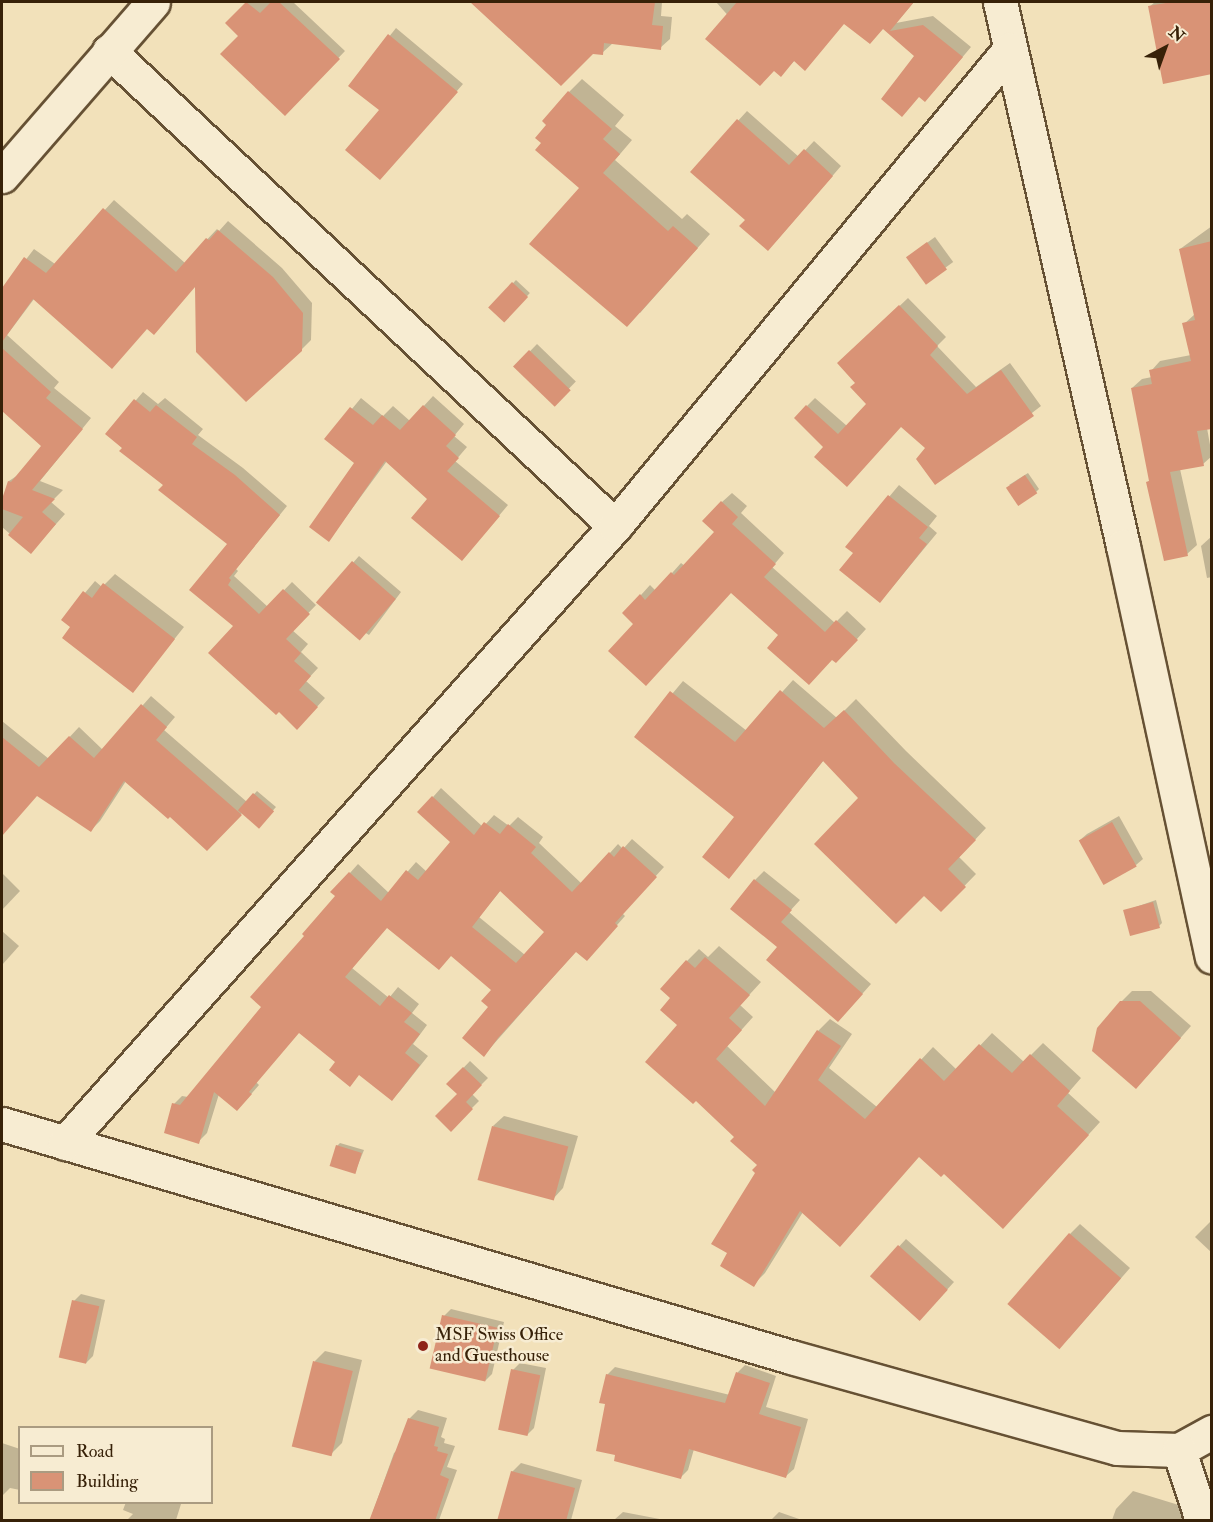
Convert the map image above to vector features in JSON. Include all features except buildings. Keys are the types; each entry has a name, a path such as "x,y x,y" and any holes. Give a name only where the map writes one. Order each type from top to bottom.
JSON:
{"street":[{"path":"2,176 153,2"},
{"path":"1000,2 1121,535 1212,956"},
{"path":"65,1143 615,526 1010,48"},
{"path":"109,51 615,526"},
{"path":"2,1124 780,1354 1117,1448 1179,1450 1212,1432"},
{"path":"1179,1450 1202,1521"}],"place":[{"name":"MSF Swiss Office and Guesthouse","path":"423,1346"}]}
